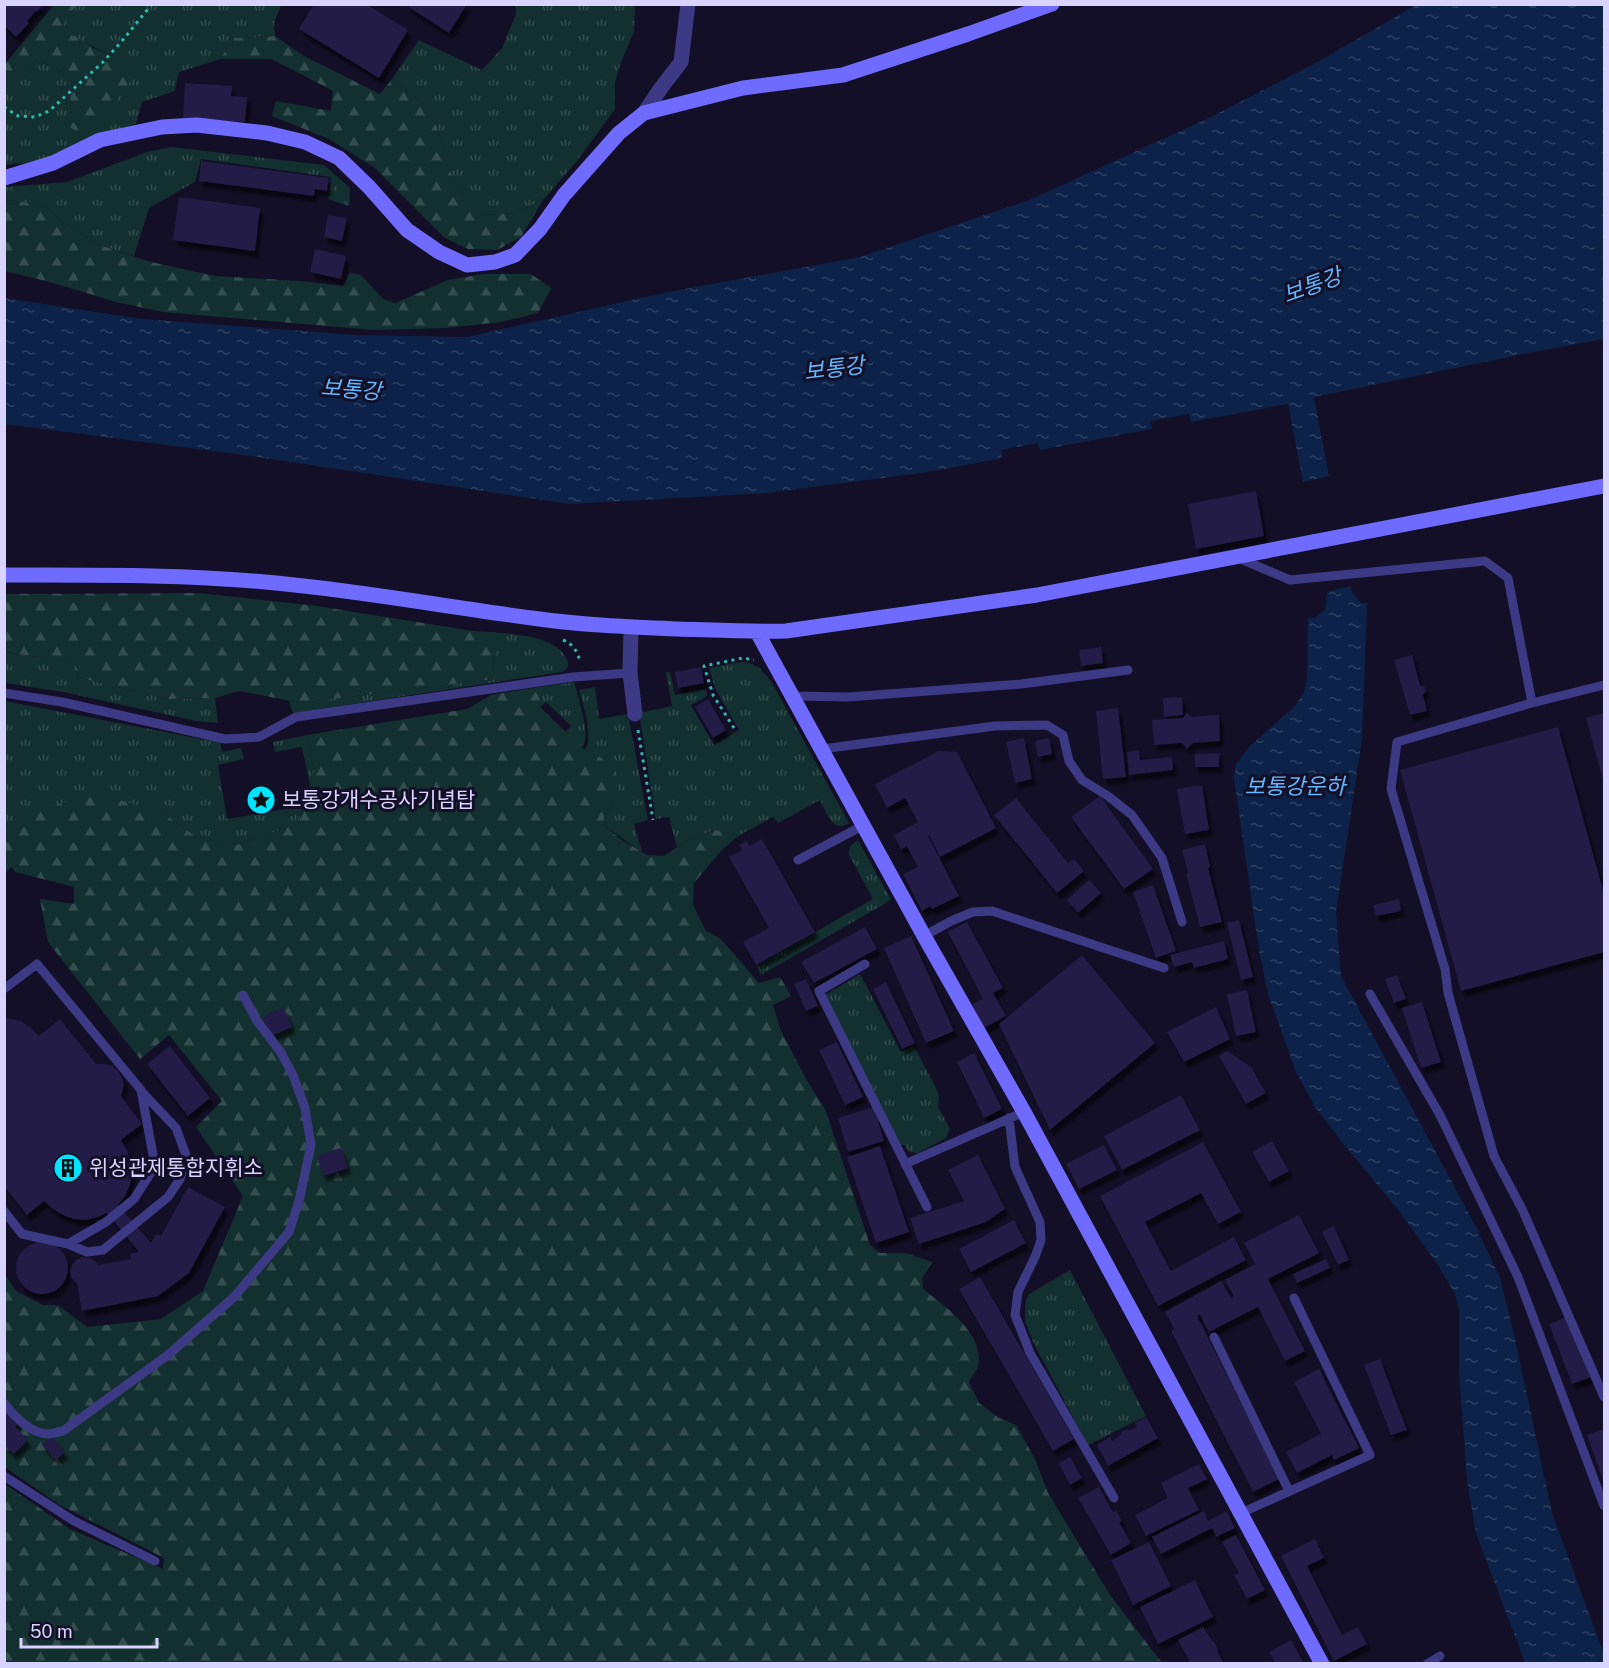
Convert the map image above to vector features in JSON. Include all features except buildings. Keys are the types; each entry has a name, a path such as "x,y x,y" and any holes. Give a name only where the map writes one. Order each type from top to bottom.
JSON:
{"street":[{"path":"4,178 53,163 100,140 162,127 198,125 267,133 305,141 339,158 369,187 407,230 439,252 468,265 495,262 515,255 540,229 564,195 619,133 644,113 681,62 688,4"},
{"path":"644,113 743,88 843,75 1052,4"},
{"path":"4,575 99,574 275,582 535,619 631,627 786,632 1037,595 1605,486"},
{"path":"631,627 630,673 635,714"},
{"path":"757,632 924,936 1024,1112 1322,1664"}],"lane":[{"path":"1234,556 1290,580 1485,561 1508,578 1532,703"},
{"path":"792,696 848,697 1021,684 1128,670"},
{"path":"4,693 62,702 225,739 259,737 296,717 583,676 630,673"},
{"path":"1605,685 1532,703 1397,742 1391,789 1445,969 1449,993 1494,1156 1523,1211 1605,1397"},
{"path":"822,749 995,726 1047,725 1063,735 1069,761 1082,780 1108,796 1132,815 1162,858 1182,922"},
{"path":"798,860 864,825"},
{"path":"924,936 973,912 992,911 1164,968"},
{"path":"4,989 37,964 141,1090 176,1128 187,1158 180,1179 168,1197 103,1250 87,1252 68,1244 22,1234 4,1211"},
{"path":"865,964 819,991 927,1207"},
{"path":"1370,994 1440,1115 1518,1278 1605,1506"},
{"path":"4,1403 30,1428 46,1434 63,1431 168,1355 234,1297 289,1232 299,1202 311,1145 305,1108 293,1076 280,1051 257,1021 243,996"},
{"path":"68,1244 106,1222 134,1199 155,1166 141,1090"},
{"path":"905,1164 1024,1112"},
{"path":"1009,1118 1015,1167 1040,1222 1041,1240 1018,1292 1015,1315 1030,1353 1114,1498"},
{"path":"1241,1513 1370,1455 1294,1298"},
{"path":"1214,1337 1289,1491"},
{"path":"4,1476 74,1521 155,1561"},
{"path":"1427,1664 1440,1656"}],"path":[{"path":"4,107 18,116 35,117 49,111 103,62 152,4"},
{"path":"561,639 575,649 583,676"},
{"path":"734,728 713,695 704,666 743,658 754,660"},
{"path":"635,714 653,820"}],"green space":[{"path":"54,5 77,5 58,29 93,48 116,57 136,73 101,121 80,134 66,124 73,84 57,68 36,60 5,89 5,64"},
{"path":"77,5 281,5 274,23 275,36 232,38 221,59 179,72 175,91 142,102 136,124 109,132 39,162 5,165 4,89 36,60 57,68 73,84 71,102 116,57 57,29"},
{"path":"516,5 635,5 634,32 615,82 615,109 577,161 543,200 514,213 485,215 462,194 445,161 442,141 429,108 392,79 419,40 482,70 502,48 516,14"},
{"path":"275,36 304,56 380,94 392,79 429,108 442,141 445,161 462,194 485,215 514,213 543,200 521,237 497,250 468,249 445,238 375,168 329,139 272,116 276,101 331,111 333,91 271,59 221,59 232,38"},
{"path":"172,147 324,165 350,188 349,206 328,199 331,177 201,159 195,182 149,208 134,256 102,246 59,220 43,204 5,200 5,187 67,182 147,152"},
{"path":"5,200 43,204 59,220 102,246 151,262 215,276 343,286 350,273 361,275 383,299 395,303 448,280 484,274 531,274 551,288 538,313 501,322 445,328 373,330 163,312 116,302 5,271"},
{"path":"198,593 317,606 473,631 494,641 493,679 300,703 240,691 215,698 167,699 77,677 78,663 5,652 5,594"},
{"path":"473,631 512,634 541,640 562,652 568,662 568,667 562,672 293,713 289,701 300,703 493,679 494,642"},
{"path":"4,652 78,663 77,677 167,699 215,698 218,723 196,721 63,692 5,683"},
{"path":"741,662 755,665 771,681 849,823 843,826 834,824 820,800 778,823 773,817 738,836 714,830 677,847 669,817 656,819 639,713 672,706 666,672 670,672 675,695 706,689 707,696 691,705 714,745 739,730 715,688 709,668"},
{"path":"574,682 586,734 582,748 574,733 566,732 571,726 546,702 540,707 539,695 533,688"},
{"path":"595,687 599,719 628,714 648,820 634,824 642,852 603,825 605,813 618,796 600,757 585,750 588,729 579,690"},
{"path":"533,688 539,695 540,707 566,732 574,733 579,737 582,748 600,757 616,771 618,796 605,813 603,825 622,840 647,855 664,856 688,840 715,830 738,836 721,851 694,883 693,905 706,931 720,938 759,983 780,977 791,996 773,1005 781,1031 807,1081 825,1109 870,1245 880,1253 906,1253 932,1262 922,1278 923,1289 961,1322 975,1342 979,1354 978,1366 969,1382 979,1403 999,1418 1016,1425 1035,1459 1048,1493 1110,1595 1162,1663 5,1663 5,1484 70,1529 163,1569 164,1558 58,1504 5,1467 4,1273 16,1291 43,1305 58,1305 87,1327 161,1319 203,1291 243,1196 196,1127 222,1101 169,1035 140,1059 48,942 40,899 74,904 74,887 15,872 12,867 5,873 5,831 8,821 94,793 162,812 195,836 236,845 298,824 314,772 307,735 467,709 491,695"},
{"path":"5,701 220,741 222,752 241,748 244,759 218,765 227,819 303,806 298,824 236,845 195,836 162,812 8,821 5,831"},
{"path":"307,735 314,772 310,786 302,747 275,752 273,742"},
{"path":"858,840 891,900 761,975 756,966 873,899 849,855 851,846"},
{"path":"860,974 901,1052 914,1046 939,1094 938,1107 950,1129 946,1138 918,1153 909,1152 905,1145 897,1145 825,995"},
{"path":"1070,1270 1146,1416 1088,1445 1035,1346 1026,1324 1026,1300 1029,1294"}],"water":[{"name":"보통강","path":"1416,5 1604,5 1604,339 1314,397 1329,476 1303,482 1288,404 1191,422 1189,414 1150,421 1152,429 1040,450 1038,443 1001,450 1002,458 928,472 767,493 569,504 244,455 5,424 5,298 142,319 356,335 467,337 663,293 860,257 1029,200 1209,118 1316,63"},
{"name":"보통강운하","path":"1350,586 1361,603 1367,603 1362,739 1336,912 1341,976 1476,1227 1500,1278 1552,1513 1604,1654 1604,1663 1525,1663 1476,1533 1467,1480 1459,1373 1459,1310 1455,1294 1438,1265 1399,1211 1315,1107 1296,1072 1268,994 1259,951 1234,778 1236,764 1250,746 1295,706 1304,692 1307,678 1308,619 1316,617 1325,610 1327,592"}],"place":[{"name":"보통강개수공사기념탑","path":"261,800"},
{"name":"위성관제통합지휘소","path":"68,1168"}]}
